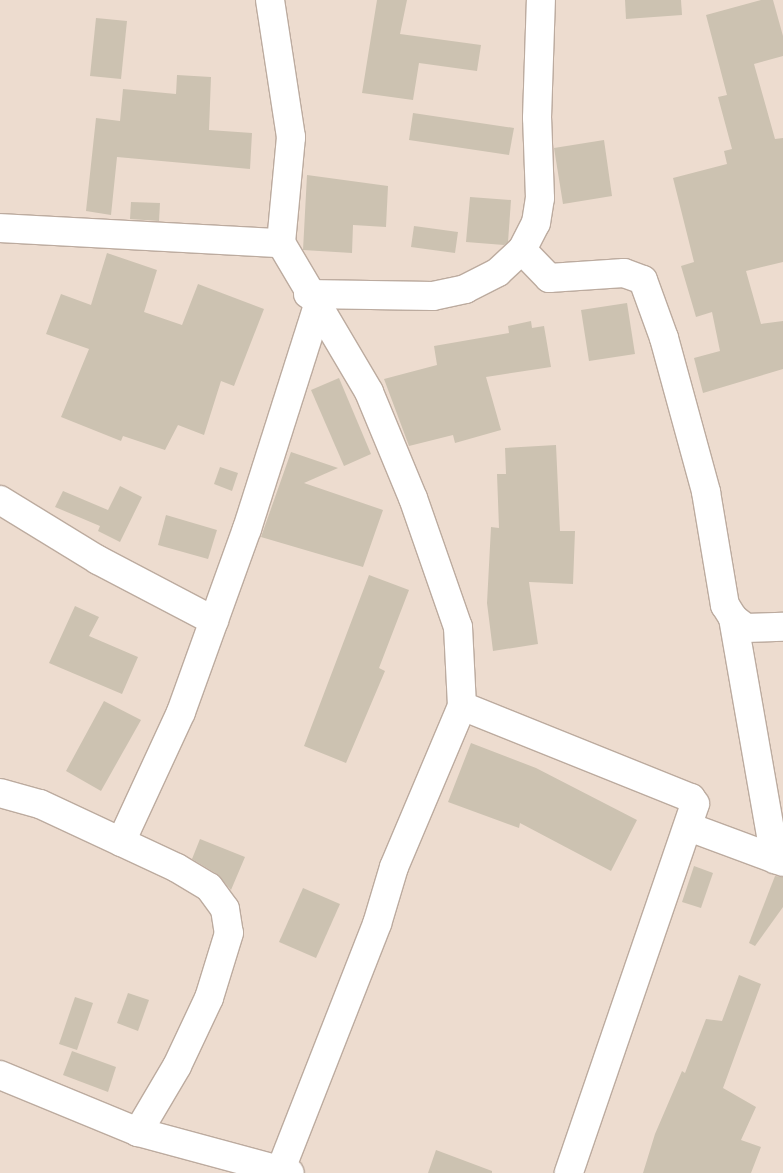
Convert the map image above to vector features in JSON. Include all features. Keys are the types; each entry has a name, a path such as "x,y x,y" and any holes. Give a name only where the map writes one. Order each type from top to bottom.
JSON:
{"street":[{"path":"0,1074 138,1132 285,1171 377,924 394,867 462,706 458,627 451,600 369,392 280,243 291,137 270,0"},
{"path":"313,301 441,294 465,289 498,272 522,250 536,223 540,198 537,118 541,0"},
{"path":"0,228 280,243"},
{"path":"522,250 549,278 624,273 643,280 664,338 706,492 725,604 733,618 779,860"},
{"path":"120,842 181,712 214,620 313,301"},
{"path":"0,500 98,560 214,620"},
{"path":"733,618 746,628 783,627"},
{"path":"462,706 691,798 695,808 569,1173"},
{"path":"0,793 40,804 209,887 225,909 229,933 209,998 177,1066 138,1132"},
{"path":"689,827 779,860"}],"building":[{"path":"377,0 407,0 400,34 481,45 477,71 419,63 413,100 362,93"},
{"path":"625,0 681,0 682,15 626,19"},
{"path":"761,0 773,0 783,36 783,56 754,64 775,139 783,138 783,262 746,271 761,324 783,321 783,369 703,393 694,358 720,351 712,312 696,317 681,266 694,262 673,178 727,164 724,151 732,149 718,97 727,95 706,15"},
{"path":"96,18 127,21 121,79 90,76"},
{"path":"177,75 211,77 209,130 252,133 250,169 117,157 111,215 86,211 96,118 120,121 123,89 176,94"},
{"path":"413,113 514,128 509,155 409,140"},
{"path":"604,140 612,196 563,204 554,148"},
{"path":"307,175 388,186 386,227 353,225 352,253 303,250"},
{"path":"470,197 511,200 508,242 504,245 466,242"},
{"path":"131,202 160,203 159,221 130,219"},
{"path":"414,226 458,232 455,253 411,247"},
{"path":"107,253 157,270 144,312 182,325 198,284 264,309 234,386 221,381 204,435 178,425 165,450 123,436 121,441 61,417 89,349 46,334 61,294 91,305"},
{"path":"627,303 635,354 589,361 581,310"},
{"path":"531,321 532,328 544,326 551,367 486,377 501,430 455,443 453,435 409,446 384,379 437,365 434,346 509,333 508,326"},
{"path":"339,378 371,454 344,466 311,390"},
{"path":"556,445 560,531 575,531 573,584 529,582 538,644 493,651 487,603 491,527 499,528 497,474 506,474 505,448"},
{"path":"291,452 338,468 304,483 383,510 363,567 261,537"},
{"path":"220,467 238,473 232,491 214,484"},
{"path":"120,486 142,497 120,542 98,531 100,526 55,507 63,491 108,510"},
{"path":"166,515 217,530 208,559 158,545"},
{"path":"369,575 409,590 379,668 385,671 346,763 304,746"},
{"path":"75,606 99,617 89,636 138,657 122,694 49,663"},
{"path":"104,701 141,720 101,791 66,771"},
{"path":"471,743 536,768 637,820 611,871 520,823 519,828 448,802"},
{"path":"200,839 245,857 231,890 217,874 192,859"},
{"path":"694,866 713,873 701,908 682,902"},
{"path":"775,876 783,877 783,907 755,946 749,943"},
{"path":"303,888 340,904 316,958 279,942"},
{"path":"739,975 761,984 723,1088 756,1107 741,1140 761,1147 751,1173 643,1173 655,1134 682,1071 685,1073 706,1019 722,1021"},
{"path":"128,993 149,1000 138,1031 117,1023"},
{"path":"75,997 93,1003 77,1050 59,1044"},
{"path":"72,1051 116,1067 108,1092 63,1075"},
{"path":"436,1150 492,1171 492,1173 428,1173"}]}
